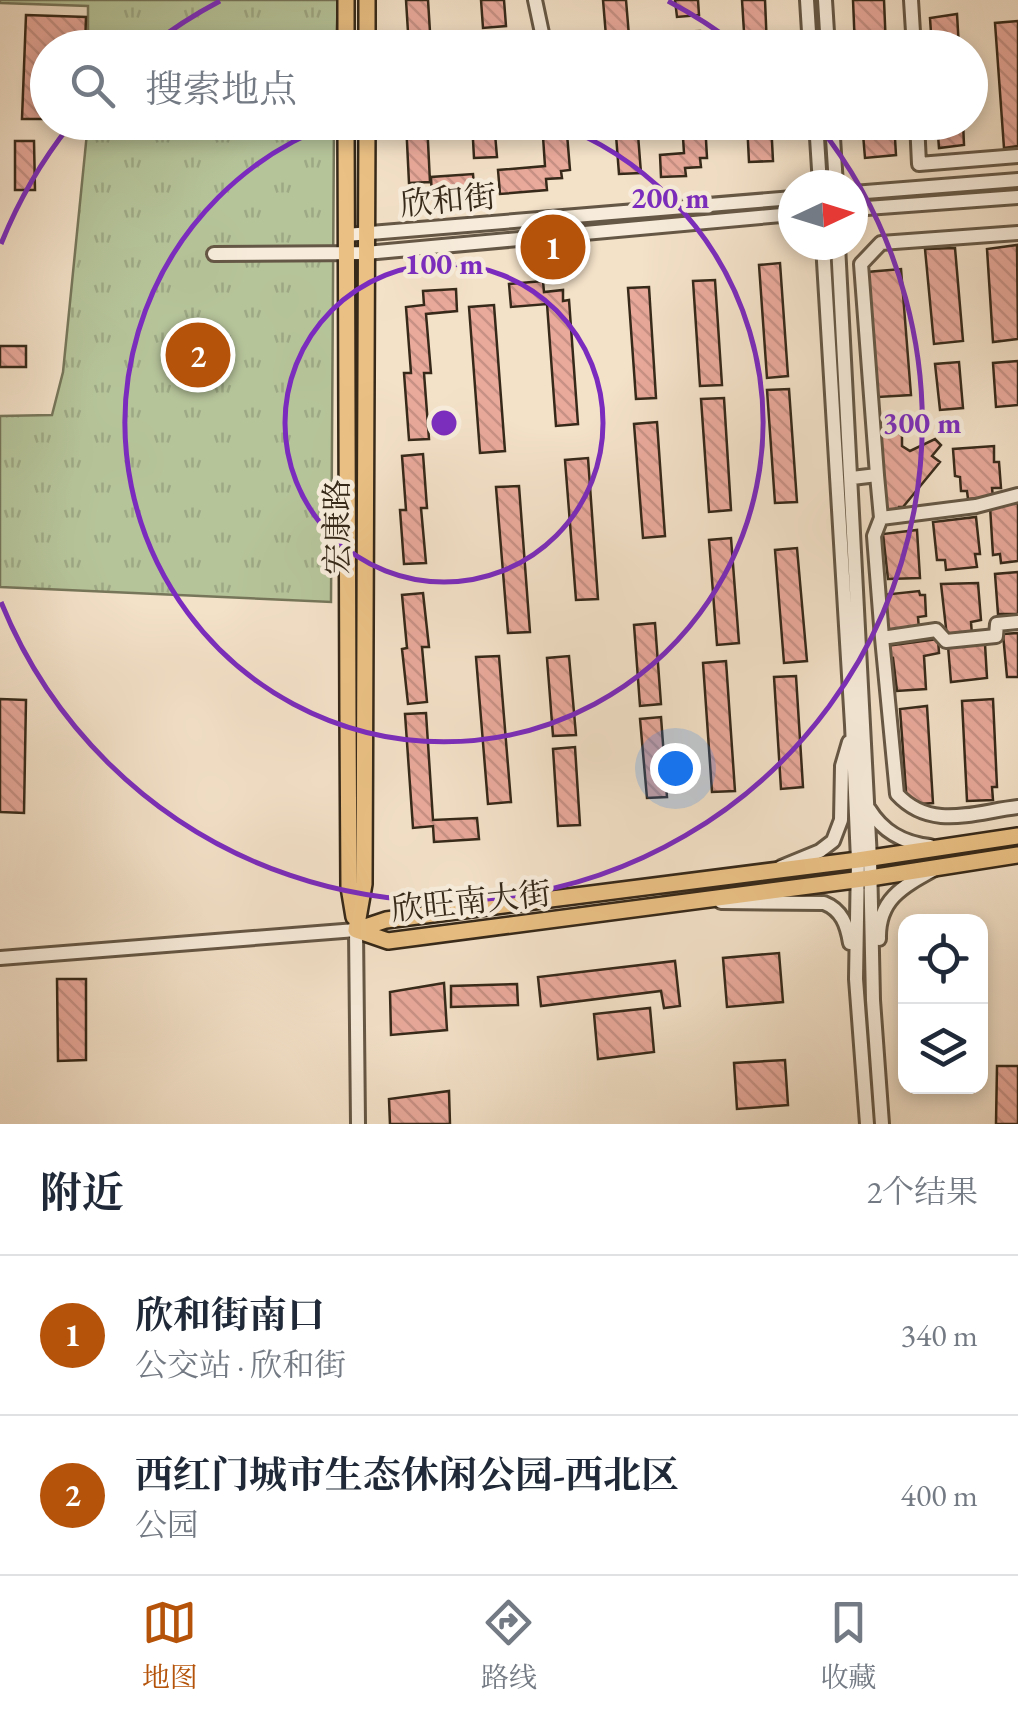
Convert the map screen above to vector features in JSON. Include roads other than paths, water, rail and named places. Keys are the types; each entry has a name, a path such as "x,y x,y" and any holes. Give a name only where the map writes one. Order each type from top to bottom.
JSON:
{"main road":[{"path":"346,0 346,30"},
{"path":"367,0 367,30"},
{"name":"宏康路","path":"346,140 349,886 356,930"},
{"name":"宏康路","path":"356,930 364,884 367,140"},
{"name":"欣旺南大街","path":"356,930 386,920 770,872 1018,836"},
{"name":"欣旺南大街","path":"356,930 388,942 1018,855"}],"street":[{"path":"535,0 542,30"},
{"path":"807,0 809,30"},
{"path":"825,0 827,30"},
{"path":"911,0 913,30"},
{"path":"817,140 819,170"},
{"path":"833,140 835,170"},
{"path":"919,140 920,164 1018,156"},
{"path":"868,193 1018,180"},
{"path":"964,201 957,199 956,191 984,182"},
{"path":"868,208 1018,197"},
{"name":"欣和街","path":"346,235 778,199"},
{"path":"699,205 709,212 700,222"},
{"name":"欣和街","path":"214,254 366,253 778,215"},
{"path":"494,224 484,235 494,242"},
{"path":"1018,233 880,242 861,264 880,518 874,536 898,794 908,805 934,818 1018,807"},
{"path":"824,260 864,859"},
{"path":"839,260 852,478 856,726 866,804 864,879 882,1124"},
{"path":"852,478 877,475"},
{"path":"880,518 976,506 1018,495"},
{"path":"882,638 936,630 946,641 996,636 997,624 1018,622"},
{"path":"770,872 820,851 833,841 841,820 842,766 856,726"},
{"path":"866,804 878,823 894,836 943,848"},
{"path":"873,1000 880,971 879,925 889,898 903,886 944,865"},
{"path":"856,979 864,879"},
{"path":"698,900 755,904 810,901 834,907 848,925 867,1124"},
{"path":"0,958 356,930"},
{"name":"宏康路","path":"356,930 358,1124"}],"place":[{"name":"欣和街南口","path":"553,247"},
{"name":"西红门城市生态休闲公园-西北区","path":"198,355"}]}
